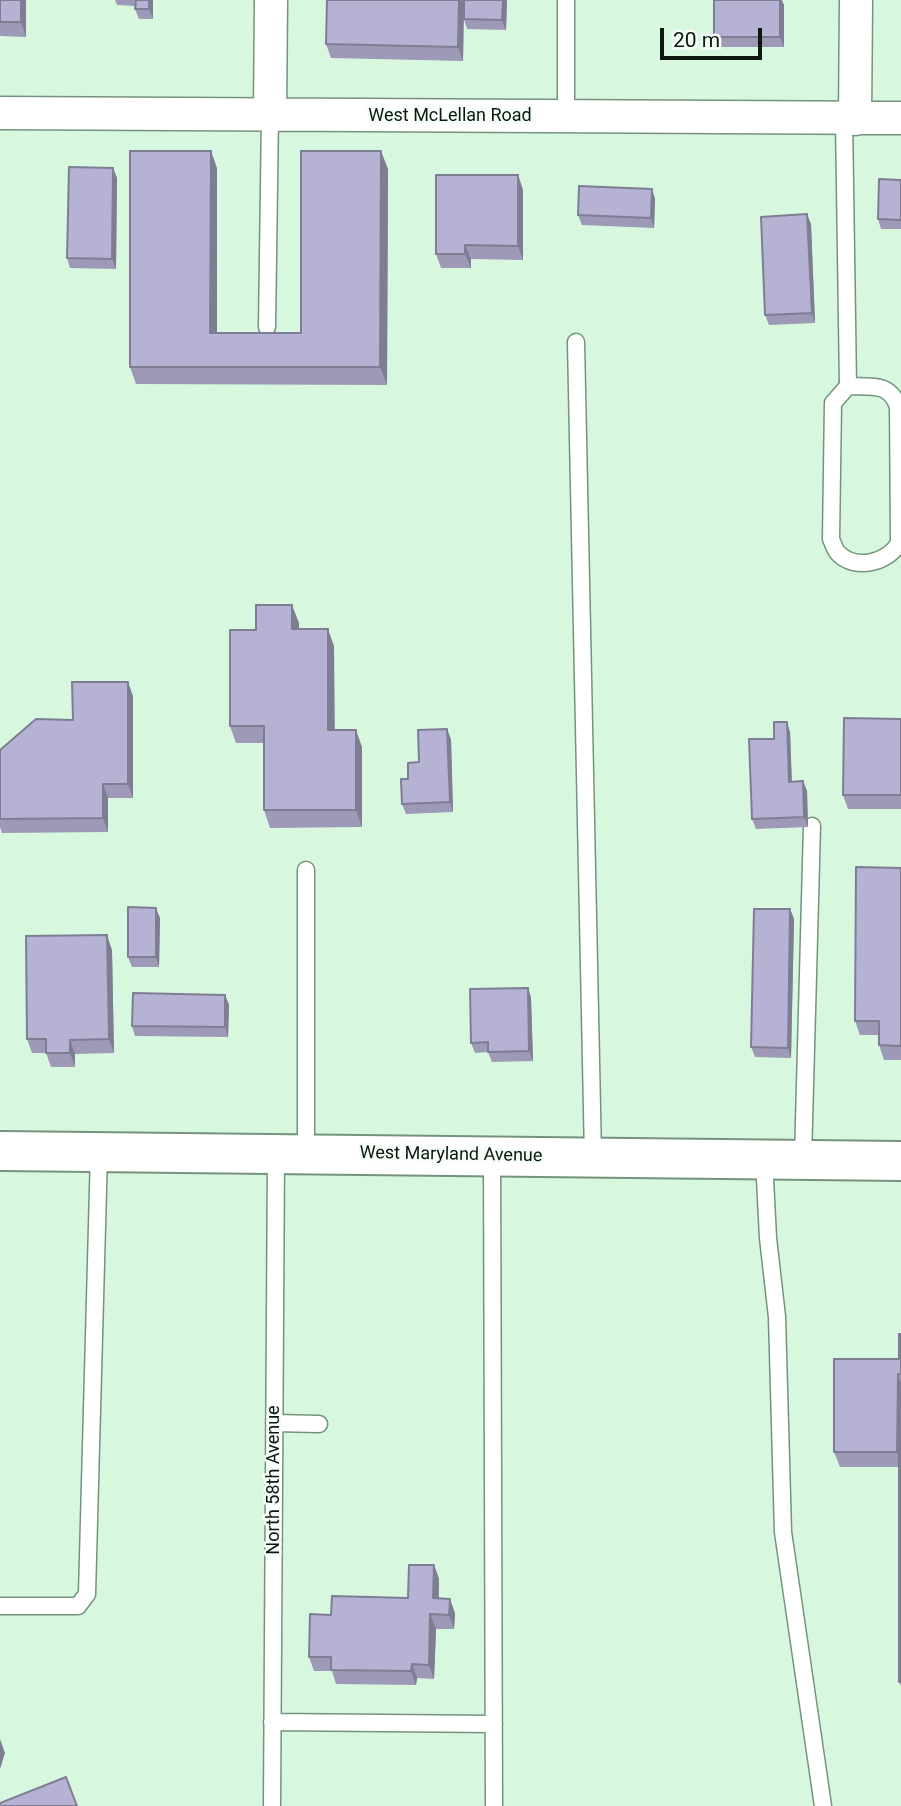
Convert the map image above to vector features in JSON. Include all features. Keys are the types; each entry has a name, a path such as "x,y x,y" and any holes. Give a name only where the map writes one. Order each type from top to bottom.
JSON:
{"street":[{"path":"270,115 271,0"},
{"path":"849,119 856,0"},
{"name":"West McLellan Road","path":"0,113 901,118"},
{"name":"West Maryland Avenue","path":"0,1151 901,1161"}],"lane":[{"path":"566,0 566,117"},
{"path":"267,327 270,115"},
{"path":"848,386 886,388 894,394 898,407 898,543 893,554 881,561 850,560 838,554 831,538 833,403 848,386 849,119"},
{"path":"576,342 593,1157"},
{"path":"803,1160 813,826"},
{"name":"North 58th Avenue","path":"272,1806 274,1423 306,870"},
{"path":"0,1606 78,1606 87,1594 99,1152"},
{"path":"492,1155 494,1806"},
{"path":"764,1159 768,1238 777,1318 783,1532 823,1806"},
{"path":"274,1423 319,1424"},
{"path":"272,1722 494,1724"}],"building":[{"path":"0,0 21,0 21,22 0,22"},
{"path":"136,0 149,0 149,9 135,9"},
{"path":"327,0 459,0 458,47 326,44"},
{"path":"464,0 503,0 502,20 464,19"},
{"path":"714,0 780,0 780,37 714,37"},
{"path":"130,151 211,151 210,333 301,333 301,151 381,151 380,367 130,367"},
{"path":"69,167 113,168 112,259 67,258"},
{"path":"436,175 518,175 518,246 465,245 465,254 436,254"},
{"path":"879,179 901,180 901,220 878,219"},
{"path":"579,186 652,189 651,218 578,215"},
{"path":"807,214 812,313 765,315 761,217"},
{"path":"256,605 292,605 292,629 328,629 328,730 356,730 356,810 264,810 264,726 230,726 230,630 256,630"},
{"path":"72,682 128,682 128,784 103,784 103,818 0,819 0,750 36,719 73,720"},
{"path":"844,718 901,719 901,795 843,795"},
{"path":"774,722 787,722 789,782 803,781 804,817 752,819 749,739 774,739"},
{"path":"447,729 450,802 402,804 401,779 408,779 408,763 419,762 418,730"},
{"path":"856,867 901,868 901,1046 879,1045 879,1021 855,1021"},
{"path":"128,907 156,908 156,957 128,957"},
{"path":"754,909 790,909 788,1048 751,1047"},
{"path":"107,935 109,1039 70,1040 70,1053 46,1053 46,1039 27,1039 26,936"},
{"path":"528,988 529,1051 488,1052 488,1042 471,1043 470,989"},
{"path":"133,993 225,995 225,1027 132,1026"},
{"path":"899,1334 901,1374 898,1374 897,1452 834,1452 834,1359 899,1359"},
{"path":"901,1449 901,1682 899,1682"},
{"path":"409,1565 434,1565 433,1598 450,1599 449,1615 430,1614 429,1665 412,1664 411,1671 331,1670 331,1657 309,1657 310,1614 331,1615 332,1596 408,1598"},
{"path":"66,1777 77,1806 0,1806 0,1803"}]}
